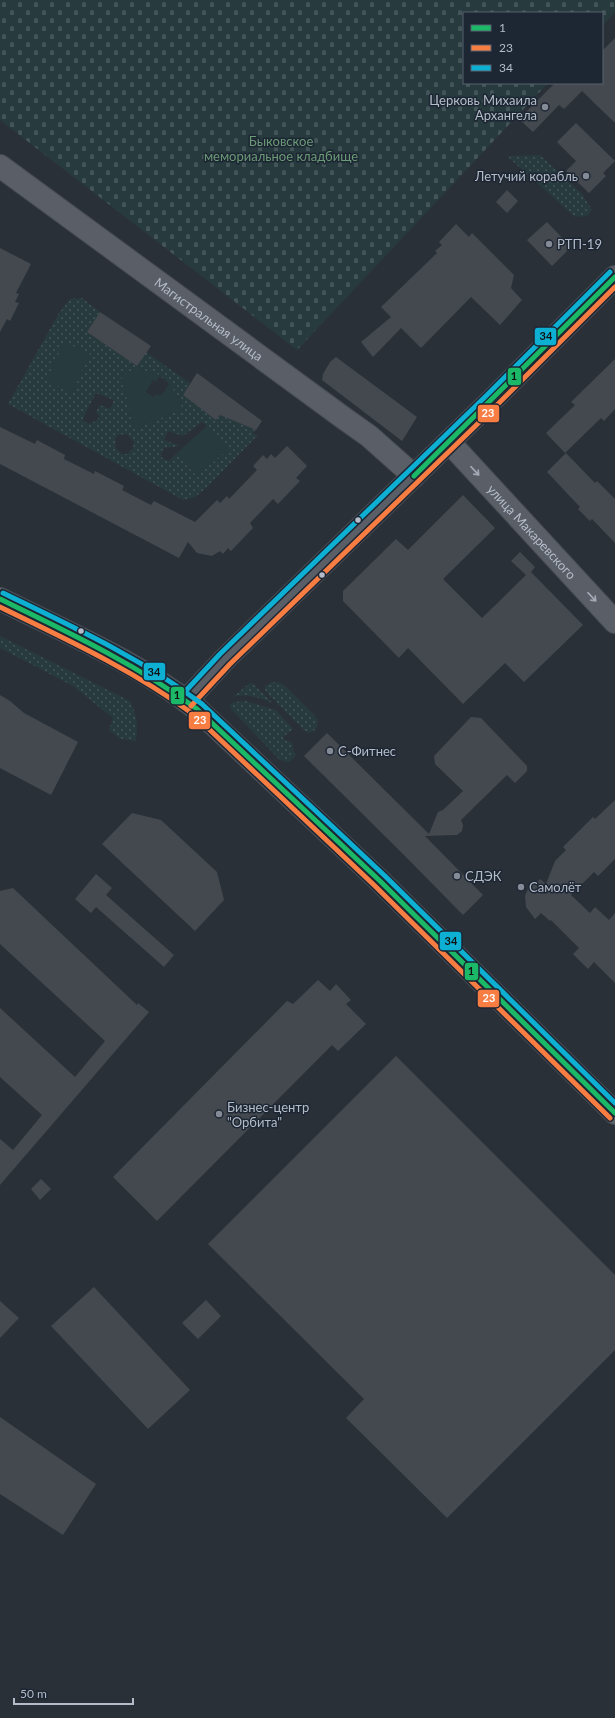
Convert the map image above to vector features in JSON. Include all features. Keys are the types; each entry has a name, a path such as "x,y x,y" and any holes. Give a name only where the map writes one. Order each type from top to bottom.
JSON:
{"main road":[{"path":"0,599 127,662 152,677 210,720 380,881 615,1113"}],"street":[{"name":"Магистральная улица","path":"0,166 369,436 414,476"},
{"path":"186,701 225,659 449,442 615,277"},
{"name":"улица Макаревского","path":"449,442 615,622"}],"green space":[{"name":"Быковское мемориальное кладбище","path":"0,0 615,0 615,12 603,25 603,12 463,12 463,84 547,84 297,350 0,120"},
{"path":"540,155 582,194 592,210 587,216 575,217 507,156"},
{"path":"82,298 100,312 87,332 137,366 146,352 190,383 183,395 216,420 220,415 256,430 252,433 258,435 207,487 195,497 183,500 8,404 59,313 70,299","holes":["139,369 157,375 168,382 182,409 134,429","96,393 114,400 110,409 100,405 96,412 100,416 96,421 89,424 83,421","202,422 228,449 197,476 176,454 169,461 162,458 161,453 164,448 180,446 164,440 168,431 183,436","127,434 134,442 133,448 127,454 122,454 116,449 115,438 118,435"]},
{"path":"64,342 90,354 72,393 46,381"},
{"path":"139,369 160,375 156,382 153,380 146,392 154,397 156,394 161,396 170,383 183,409 134,429 121,375"},
{"path":"207,426 228,449 197,476 176,454"},
{"path":"0,636 130,701 136,721 136,741 121,739 109,730 113,718 73,686 0,648"},
{"path":"272,682 281,683 316,717 318,722 314,731 309,733 305,731 268,694 265,690 265,686"},
{"path":"250,683 253,684 273,703 248,696 233,697"},
{"path":"246,701 276,710 293,729 283,737 285,740 293,744 293,751 296,754 291,761 287,762 280,760 231,709 230,704 234,702"}],"building":[{"path":"615,38 615,123 582,91 564,109 559,105 533,132 519,119 554,84 603,84 603,50"},
{"path":"576,123 615,161 603,173 606,176 589,193 566,171 576,161 557,142"},
{"path":"507,190 518,201 507,213 496,202"},
{"name":"РТП-19","path":"547,222 571,247 552,266 527,240"},
{"path":"456,224 469,237 472,233 514,275 511,288 522,300 500,325 471,297 421,348 401,328 373,357 361,342 391,317 381,307 437,253 435,251 442,245 439,242"},
{"path":"0,248 31,264 16,293 19,294 15,302 19,303 10,321 7,319 0,332"},
{"path":"100,312 151,346 137,366 87,332"},
{"path":"336,357 417,417 402,441 322,380 323,374 330,362"},
{"path":"615,359 615,409 604,421 601,418 565,453 546,433 575,405 571,402"},
{"path":"197,373 262,421 256,430 220,415 216,420 183,395"},
{"path":"0,427 35,444 37,440 65,455 64,459 94,474 95,471 124,486 122,490 151,505 154,501 195,522 217,500 220,503 227,496 229,499 257,470 253,466 263,455 267,459 271,454 275,458 287,446 307,466 296,478 300,481 278,504 273,499 250,523 253,528 231,551 228,548 223,554 220,551 212,556 197,553 188,542 179,558 0,464"},
{"path":"566,453 595,483 597,481 615,499 615,543 592,519 590,521 578,509 580,507 547,472"},
{"path":"463,495 495,528 443,579 482,618 526,575 511,561 520,552 535,567 531,572 583,625 524,682 505,663 463,704 408,648 399,658 343,601 343,591 396,539 408,550"},
{"path":"0,695 24,713 78,742 51,795 0,768"},
{"path":"471,717 481,718 527,766 527,771 515,783 507,775 461,820 463,825 462,831 457,835 425,836 483,895 463,915 304,756 327,733 429,834 438,812 443,810 463,791 435,764 434,756"},
{"path":"615,800 615,859 598,876 594,872 571,895 590,913 595,907 609,920 615,913 615,983 594,962 588,969 573,954 579,948 551,920 550,921 541,913 535,919 526,907 525,896 531,882 535,885 540,879 546,884 555,861 566,850 563,847 593,817 595,819"},
{"path":"132,813 161,820 217,872 224,900 195,931 102,844"},
{"path":"96,874 112,888 106,895 174,955 164,967 96,907 91,913 75,899"},
{"path":"13,888 137,1005 138,1003 149,1012 0,1185 0,1139 13,1150 42,1115 0,1077 0,1008 75,1077 105,1041 0,944 0,891"},
{"name":"Бизнес-центр \"Орбита\"","path":"318,980 330,991 336,984 351,1000 346,1004 366,1024 338,1051 332,1045 157,1221 113,1177 287,1001 293,1004"},
{"path":"396,1056 615,1275 615,1350 447,1518 346,1418 364,1399 208,1244"},
{"path":"41,1179 51,1189 40,1200 31,1189"},
{"path":"94,1287 190,1390 148,1429 51,1326"},
{"path":"206,1300 221,1316 198,1339 182,1323"},
{"path":"0,1301 19,1318 0,1338"},
{"path":"0,1417 96,1484 63,1535 0,1494"}],"transit line":[{"name":"34","path":"181,696 220,654 486,396 610,272"},
{"name":"1","path":"414,476 615,277"},
{"name":"23","path":"191,706 230,664 496,406 615,287"},
{"name":"34","path":"3,593 80,630 130,657 179,687 202,704 385,876 615,1103"},
{"name":"1","path":"0,599 76,636 126,663 150,677 197,709 380,881 615,1113"},
{"name":"23","path":"0,607 123,669 147,683 193,714 375,886 610,1118"}],"place":[{"name":"Церковь Михаила Архангела","path":"545,107"},
{"name":"Летучий корабль","path":"586,176"},
{"name":"РТП-19","path":"549,244"},
{"name":"С-Фитнес","path":"330,751"},
{"name":"СДЭК","path":"457,876"},
{"name":"Самолёт","path":"521,887"},
{"name":"Бизнес-центр \"Орбита\"","path":"219,1114"}]}
